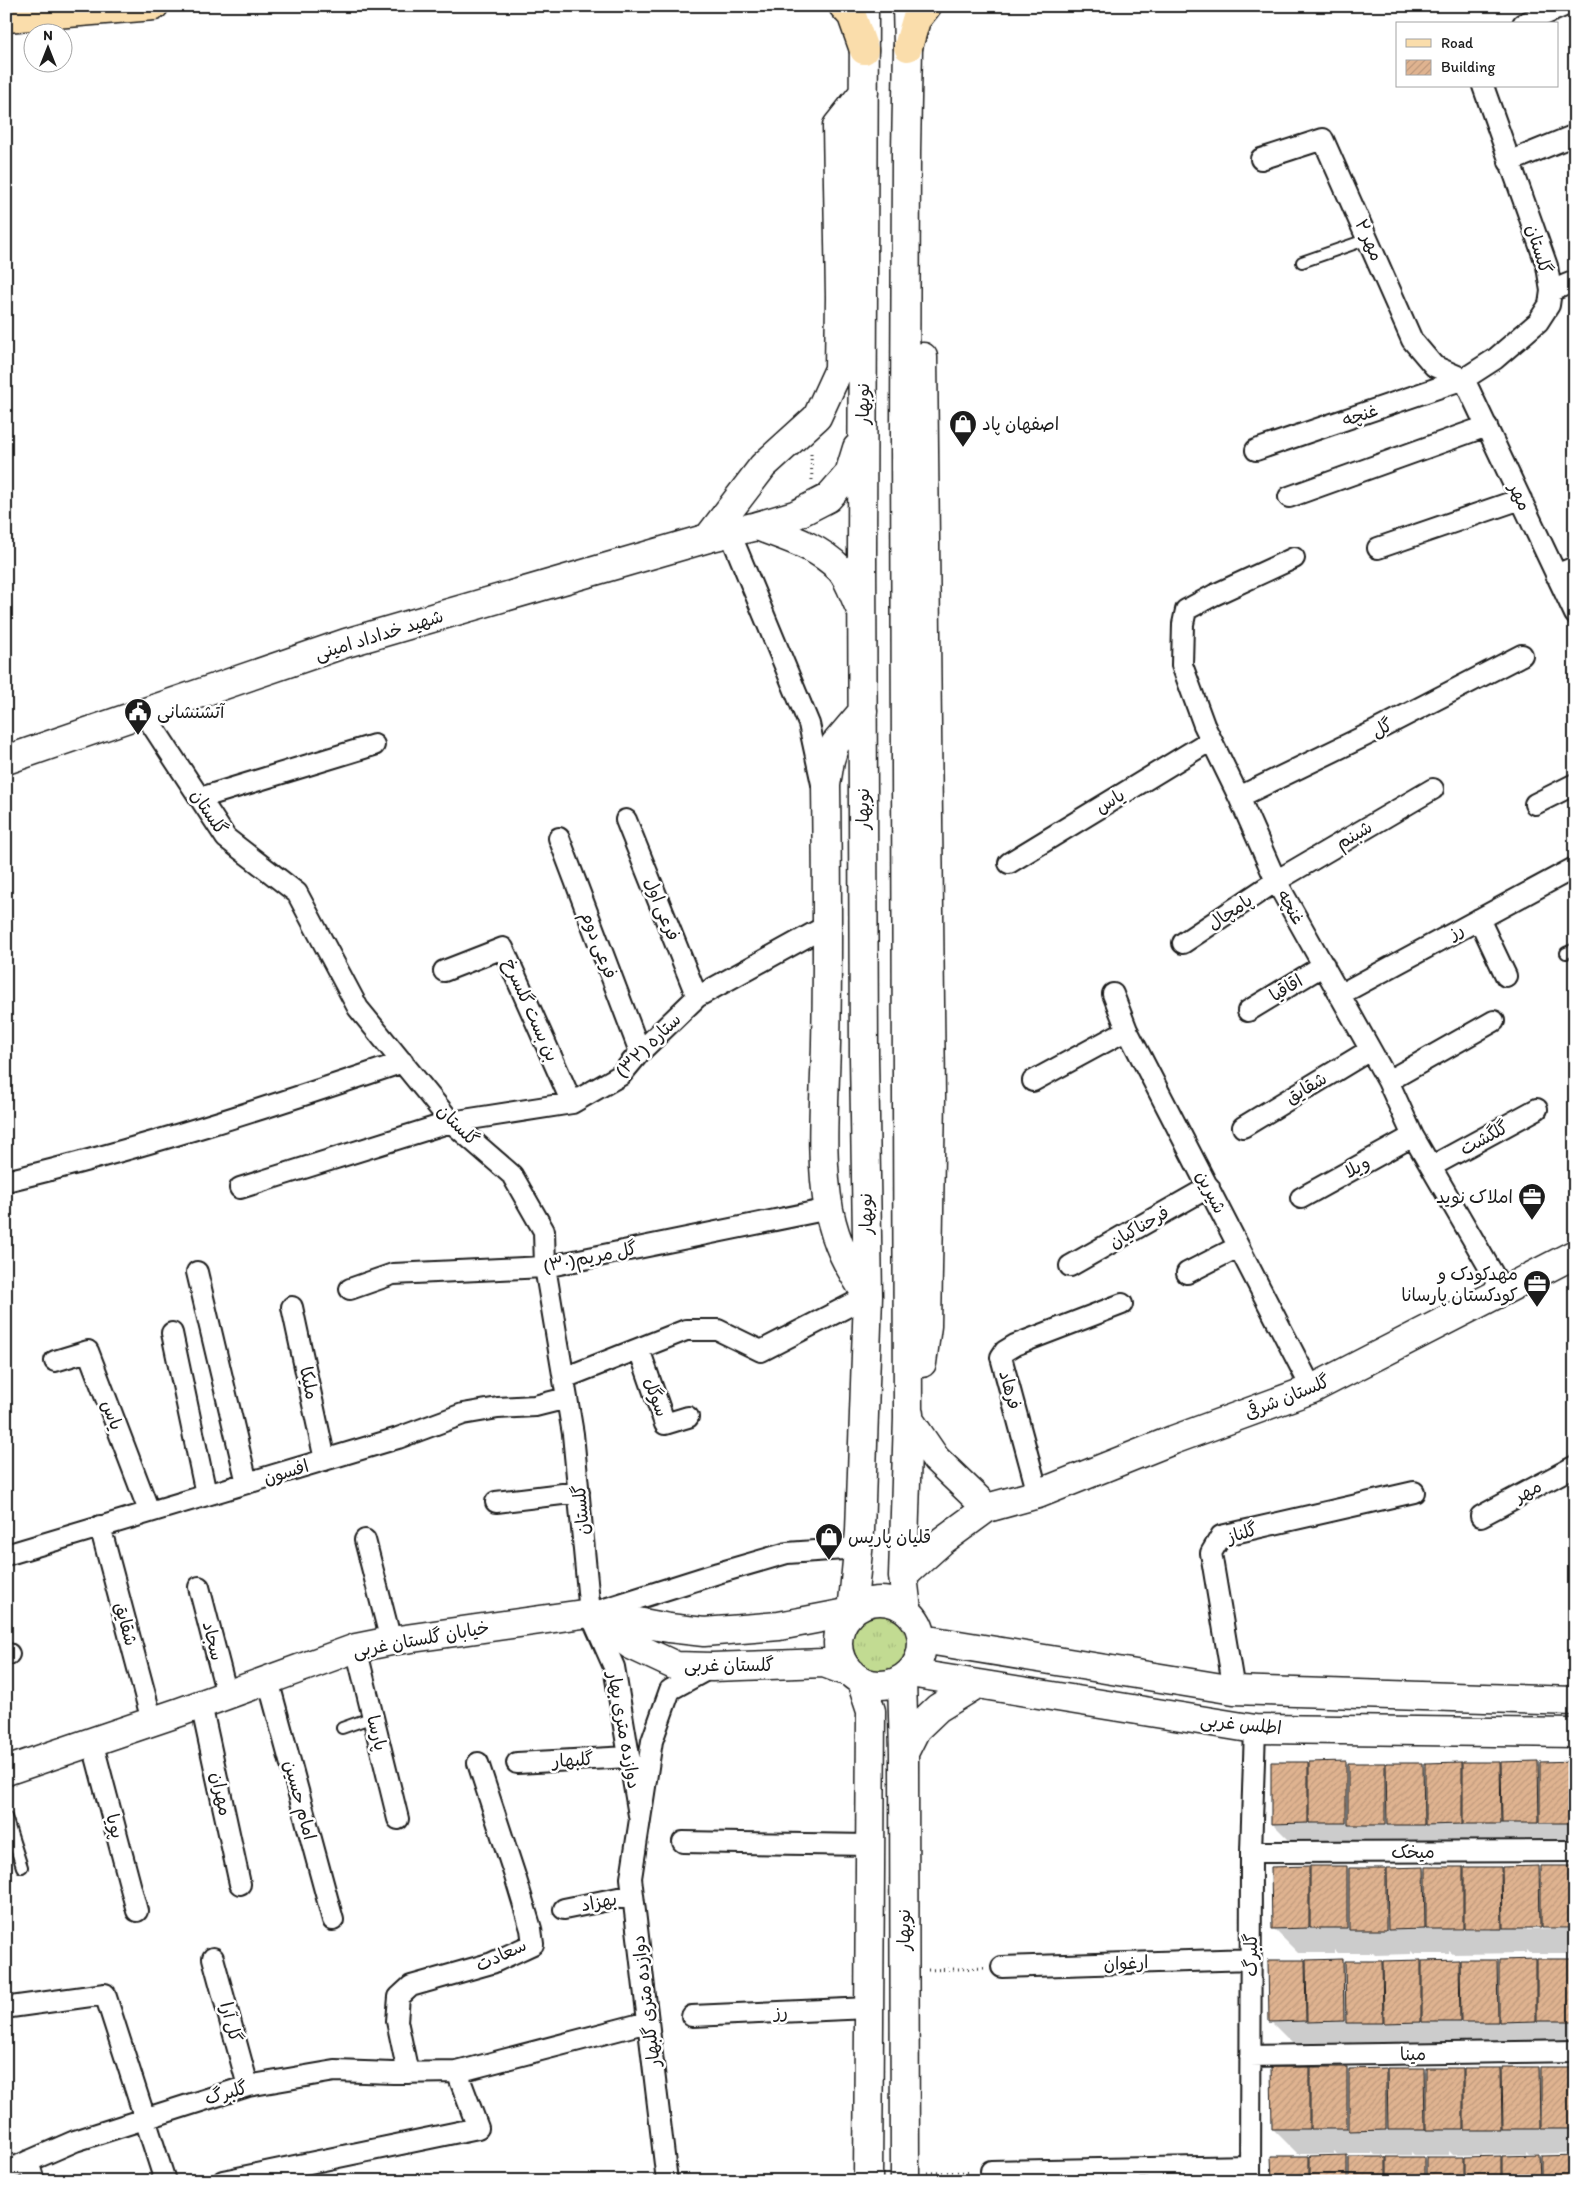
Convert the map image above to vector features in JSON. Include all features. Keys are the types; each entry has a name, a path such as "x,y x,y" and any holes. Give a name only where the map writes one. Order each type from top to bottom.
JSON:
{"main road":[{"path":"6,18 154,6"},
{"path":"843,6 852,16 864,50"},
{"path":"908,47 916,20 927,6"}],"street":[{"name":"نوبهار","path":"852,1612 858,1548 868,1296 864,1056 864,6"},
{"path":"907,6 905,234 915,438"},
{"path":"1528,22 1564,6"},
{"name":"گلستان","path":"1464,379 1495,359 1538,322 1549,305 1551,291 1547,266 1484,88"},
{"path":"826,806 809,724 719,536 763,466 817,418 839,369 840,297 837,126 864,92"},
{"path":"1509,162 1575,135"},
{"name":"مهر ۲","path":"1261,159 1323,139 1412,340 1434,366 1464,379"},
{"path":"906,151 920,179 915,438 916,637 931,1097 928,1326 924,1354 908,1418 936,1459 987,1508"},
{"path":"864,230 872,220 883,217 895,220 905,234"},
{"path":"1551,291 1575,282"},
{"name":"مهر","path":"1464,379 1575,614"},
{"name":"غنچه","path":"1256,450 1464,379"},
{"name":"شهید خداداد امینی","path":"6,760 346,644 795,515 828,498 850,474 863,424"},
{"path":"1289,497 1487,426"},
{"path":"1378,548 1521,499"},
{"path":"757,526 809,545 841,570 863,613"},
{"name":"غنچه","path":"1294,558 1214,594 1186,610 1182,624 1182,665 1211,740 1239,797 1276,881 1388,1081 1413,1136 1504,1293"},
{"path":"1556,575 1575,567"},
{"path":"907,1610 903,1576 908,1418 907,829 916,637"},
{"name":"گل","path":"1239,797 1377,730 1522,655"},
{"path":"863,711 835,744 826,785 828,925 824,1167 829,1209 836,1234 847,1266 868,1296"},
{"name":"گلستان","path":"144,713 226,838 296,893 358,1008 451,1122 512,1175 544,1231 545,1267 565,1388 579,1492 590,1613"},
{"name":"یاس","path":"1009,863 1211,740"},
{"path":"200,798 374,745"},
{"path":"1535,804 1575,784"},
{"name":"شبنم","path":"1276,881 1433,789"},
{"name":"فرعی اول","path":"626,820 697,997"},
{"path":"864,823 873,836 884,841 897,839 907,829"},
{"name":"فرعی دوم","path":"559,838 640,1052"},
{"name":"رز","path":"1339,995 1574,870"},
{"name":"پامچال","path":"1183,943 1276,881"},
{"path":"1479,919 1506,976"},
{"name":"ستاره (۳۲)","path":"240,1188 451,1122 572,1103 621,1075 640,1052 697,997 828,925"},
{"name":"بن بست گلسرخ","path":"444,971 503,948 572,1103"},
{"name":"اقاقیا","path":"1248,1011 1324,964"},
{"name":"شیرین","path":"1113,994 1126,1030 1312,1389"},
{"path":"1388,1081 1494,1021"},
{"path":"1033,1081 1126,1030"},
{"name":"شقایق","path":"1243,1127 1370,1050"},
{"path":"6,1181 88,1162 246,1114 403,1062"},
{"name":"گلگشت","path":"1432,1166 1537,1109"},
{"name":"ویلا","path":"1301,1198 1413,1136"},
{"name":"فرحناکیان","path":"1070,1266 1209,1187"},
{"name":"گل مریم(۳۰)","path":"350,1290 393,1274 545,1267 829,1209"},
{"path":"1187,1272 1238,1247"},
{"name":"گلستان شرقی","path":"903,1576 942,1542 987,1508 1038,1494 1173,1440 1312,1389 1504,1293 1573,1261"},
{"path":"196,1272 247,1483"},
{"name":"افسون","path":"6,1555 149,1510 398,1438 463,1414 498,1408 536,1406 565,1388 639,1349 686,1330 718,1330 761,1351 868,1296"},
{"name":"فرهاد","path":"1038,1494 1001,1357 1005,1351 1015,1345 1122,1304"},
{"name":"ملیکا","path":"292,1307 325,1460"},
{"path":"172,1333 206,1494"},
{"name":"سوگل","path":"639,1349 665,1424 688,1416"},
{"name":"یاس","path":"56,1361 88,1351 149,1510"},
{"name":"مهر","path":"1481,1516 1575,1466"},
{"path":"496,1502 579,1492"},
{"name":"گلناز","path":"1234,1690 1211,1554 1222,1536 1414,1492"},
{"name":"شقایق","path":"100,1526 152,1721"},
{"path":"365,1540 390,1641"},
{"path":"590,1613 718,1573 787,1554 858,1548"},
{"name":"سجاد","path":"199,1586 227,1695"},
{"path":"880,1602 897,1604 907,1610 917,1624 922,1639 920,1657 906,1676 882,1686 856,1677 839,1654 838,1642 840,1631 852,1612 862,1605 880,1602"},
{"name":"خیابان گلستان غربی","path":"6,1771 227,1695 356,1648 390,1641 590,1613 669,1628 704,1632 779,1626 852,1612"},
{"name":"گلستان غربی","path":"590,1613 631,1645 676,1666 712,1667 824,1663 856,1677"},
{"name":"دوازده متری بهار","path":"590,1613 614,1667 640,1821"},
{"name":"اطلس غربی","path":"922,1639 1234,1690 1575,1701"},
{"name":"پارسا","path":"356,1648 398,1819"},
{"name":"دوازده متری گلبهار","path":"667,2181 631,1878 652,1742 670,1690 712,1667"},
{"name":"نوبهار","path":"905,2177 904,1753 906,1676"},
{"name":"اطلس غربی","path":"906,1676 976,1684 1255,1729 1575,1733"},
{"name":"نوبهار","path":"856,1677 871,1711 868,2181"},
{"name":"امام حسین","path":"268,1680 332,1920"},
{"path":"904,1753 916,1729 938,1708 976,1684"},
{"name":"مهران","path":"201,1704 240,1884"},
{"name":"گلبرگ","path":"1250,2173 1251,1852 1255,1729"},
{"name":"پویا","path":"92,1742 137,1912"},
{"name":"گلبهار","path":"517,1763 629,1757"},
{"name":"سعادت","path":"408,2073 396,2021 399,1997 411,1986 492,1963 533,1944 531,1929 515,1876 478,1763"},
{"path":"683,1842 870,1845"},
{"name":"میخک","path":"1251,1852 1575,1851"},
{"name":"بهزاد","path":"564,1909 633,1895"},
{"name":"گل آرا","path":"214,1958 248,2086"},
{"name":"ارغوان","path":"1002,1967 1251,1959"},
{"path":"11,2006 105,1994 165,2181"},
{"name":"رز","path":"692,2016 869,2008"},
{"name":"گلبرگ","path":"6,2171 75,2141 248,2086 336,2071 457,2072 648,2022"},
{"name":"مینا","path":"1250,2056 1575,2051"},
{"path":"223,2181 478,2128 457,2072"},
{"path":"28,2161 34,2181"},
{"path":"992,2171 1250,2173"}],"lane":[{"path":"1302,262 1368,239"},
{"path":"342,1728 373,1717"},
{"path":"6,1817 22,1868"}],"path":[{"path":"904,1971 1002,1967"},
{"path":"905,2177 992,2171"}],"green space":[{"path":"874,1613 886,1613 901,1621 909,1636 909,1648 901,1663 886,1671 874,1671 859,1663 851,1648 851,1636 859,1621"}],"building":[{"path":"1346,1761 1346,1823 1309,1823 1309,1762"},
{"path":"1538,1761 1539,1823 1502,1823 1501,1762"},
{"path":"1575,1761 1575,1823 1540,1823 1540,1762"},
{"path":"1271,1762 1308,1762 1308,1823 1271,1824"},
{"path":"1462,1762 1462,1824 1425,1825 1425,1763"},
{"path":"1463,1762 1500,1762 1501,1824 1463,1824"},
{"path":"1348,1763 1385,1763 1385,1825 1348,1825"},
{"path":"1386,1763 1423,1763 1424,1825 1387,1825"},
{"path":"1309,1866 1309,1928 1272,1929 1271,1867"},
{"path":"1310,1866 1347,1866 1347,1928 1310,1928"},
{"path":"1539,1866 1540,1928 1503,1928 1502,1867"},
{"path":"1541,1866 1575,1866 1575,1928 1541,1928"},
{"path":"1424,1867 1425,1929 1388,1930 1387,1868"},
{"path":"1426,1867 1463,1867 1463,1929 1426,1929"},
{"path":"1464,1867 1501,1867 1502,1929 1464,1929"},
{"path":"1349,1868 1386,1868 1386,1930 1349,1930"},
{"path":"1343,1959 1344,2021 1307,2022 1306,1960"},
{"path":"1536,1959 1536,2021 1499,2022 1499,1960"},
{"path":"1537,1959 1574,1959 1574,2021 1537,2021"},
{"path":"1268,1960 1305,1960 1306,2021 1269,2022"},
{"path":"1421,1960 1421,2022 1384,2023 1383,1961"},
{"path":"1459,1960 1460,2022 1422,2022 1422,1961"},
{"path":"1460,1960 1497,1960 1498,2022 1461,2022"},
{"path":"1345,1961 1382,1961 1383,2023 1346,2023"},
{"path":"1271,2067 1309,2067 1309,2129 1272,2129"},
{"path":"1310,2067 1347,2067 1347,2129 1310,2129"},
{"path":"1502,2067 1539,2067 1540,2129 1503,2129"},
{"path":"1541,2067 1575,2067 1575,2129 1541,2129"},
{"path":"1386,2068 1386,2130 1349,2131 1349,2069"},
{"path":"1387,2068 1424,2068 1425,2130 1388,2130"},
{"path":"1426,2068 1463,2068 1463,2130 1426,2130"},
{"path":"1464,2068 1501,2068 1502,2130 1464,2130"},
{"path":"1347,2155 1347,2181 1310,2181 1310,2156"},
{"path":"1539,2155 1540,2181 1502,2181 1502,2156"},
{"path":"1575,2155 1575,2181 1541,2181 1541,2156"},
{"path":"1271,2156 1309,2156 1309,2181 1272,2181"},
{"path":"1501,2156 1501,2181 1464,2181 1464,2157"},
{"path":"1349,2157 1386,2157 1386,2181 1349,2181"},
{"path":"1387,2157 1424,2157 1424,2181 1387,2181"},
{"path":"1426,2157 1463,2157 1463,2181 1426,2181"}],"place":[{"name":"اصفهان پاد","path":"963,448"},
{"name":"آتشنشانی","path":"138,736"},
{"name":"املاک نوید","path":"1532,1221"},
{"name":"مهدکودک و کودکستان پارسانا","path":"1537,1308"},
{"name":"قلیان پاریس","path":"829,1561"}]}
